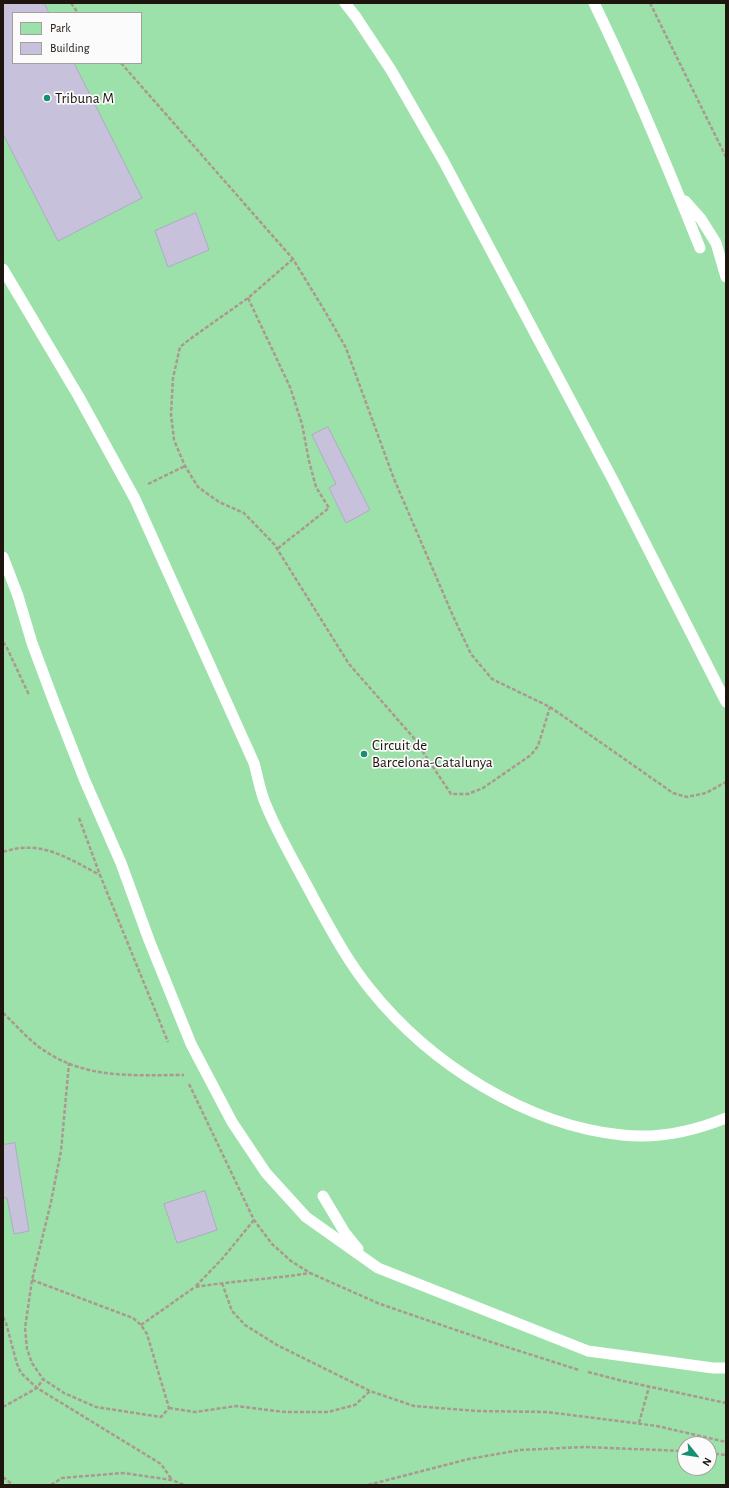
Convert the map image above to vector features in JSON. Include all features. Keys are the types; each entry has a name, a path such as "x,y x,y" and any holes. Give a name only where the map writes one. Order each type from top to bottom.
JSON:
{"lane":[{"path":"346,3 391,70 444,162 614,482 726,702"},
{"path":"594,3 627,71 700,248"},
{"path":"678,193 700,219 716,243 726,277"},
{"path":"3,269 79,398 135,499 254,763 268,811 329,927 356,971 370,989 399,1021 451,1065 516,1105 552,1119 589,1130 632,1135 655,1135 683,1132 712,1124 726,1118"},
{"path":"3,557 18,596 32,643 54,702 85,781 121,863 149,940 191,1044 232,1122 266,1173 306,1217 378,1268 588,1351 713,1368 726,1368"},
{"path":"323,1196 345,1233 367,1261"}],"path":[{"path":"71,3 77,12"},
{"path":"650,3 726,157"},
{"path":"122,64 293,258 346,348 394,479 453,616 471,654 492,679 550,707 673,793 687,797 706,793 726,782"},
{"path":"293,258 248,298 180,347 173,378 171,414 174,440 185,466 198,487 219,502 244,514 274,544 349,664 413,737 451,794 468,794 483,788 531,755 538,746 550,707"},
{"path":"248,298 290,387 302,424 316,488 329,508 277,549"},
{"path":"143,486 185,466"},
{"path":"3,642 31,698"},
{"path":"78,816 163,1033"},
{"path":"3,852 13,849 40,848 60,854 100,875"},
{"path":"3,1014 40,1047 68,1063 94,1072 124,1075 184,1075"},
{"path":"68,1063 61,1151 51,1202 32,1280 25,1328 27,1349 32,1363 43,1379 64,1393 96,1407 161,1417 168,1408"},
{"path":"141,1325 195,1287 222,1259 254,1220"},
{"path":"195,1287 281,1278 310,1273"},
{"path":"32,1280 133,1318 141,1325 147,1334 168,1408"},
{"path":"222,1283 232,1311 245,1325 277,1345 370,1391 414,1406 477,1411 547,1412 657,1426 726,1442"},
{"path":"3,1317 21,1373 37,1388 162,1464 172,1480"},
{"path":"3,1407 37,1388 43,1379"},
{"path":"639,1424 649,1387"},
{"path":"168,1408 195,1412 236,1406 285,1412 328,1412 355,1405 370,1391"},
{"path":"368,1485 469,1459 520,1450 584,1447 677,1451"},
{"path":"51,1485 62,1478 123,1473 172,1480 184,1485"},
{"path":"3,1477 13,1485"}],"green space":[{"name":"Circuit de Barcelona-Catalunya","path":"3,3 726,3 726,1485 3,1485"}],"building":[{"name":"Tribuna M","path":"3,3 44,3 48,12 12,12 12,64 75,64 142,198 58,241 3,134"},
{"path":"196,213 209,250 168,267 155,231"},
{"path":"328,427 370,510 346,523 329,488 336,484 312,435"},
{"path":"15,1143 29,1231 14,1234 7,1198 3,1198 3,1145"},
{"path":"205,1191 217,1230 177,1243 164,1204"}],"place":[{"name":"Tribuna M","path":"47,98"},
{"name":"Circuit de Barcelona-Catalunya","path":"364,754"}]}
